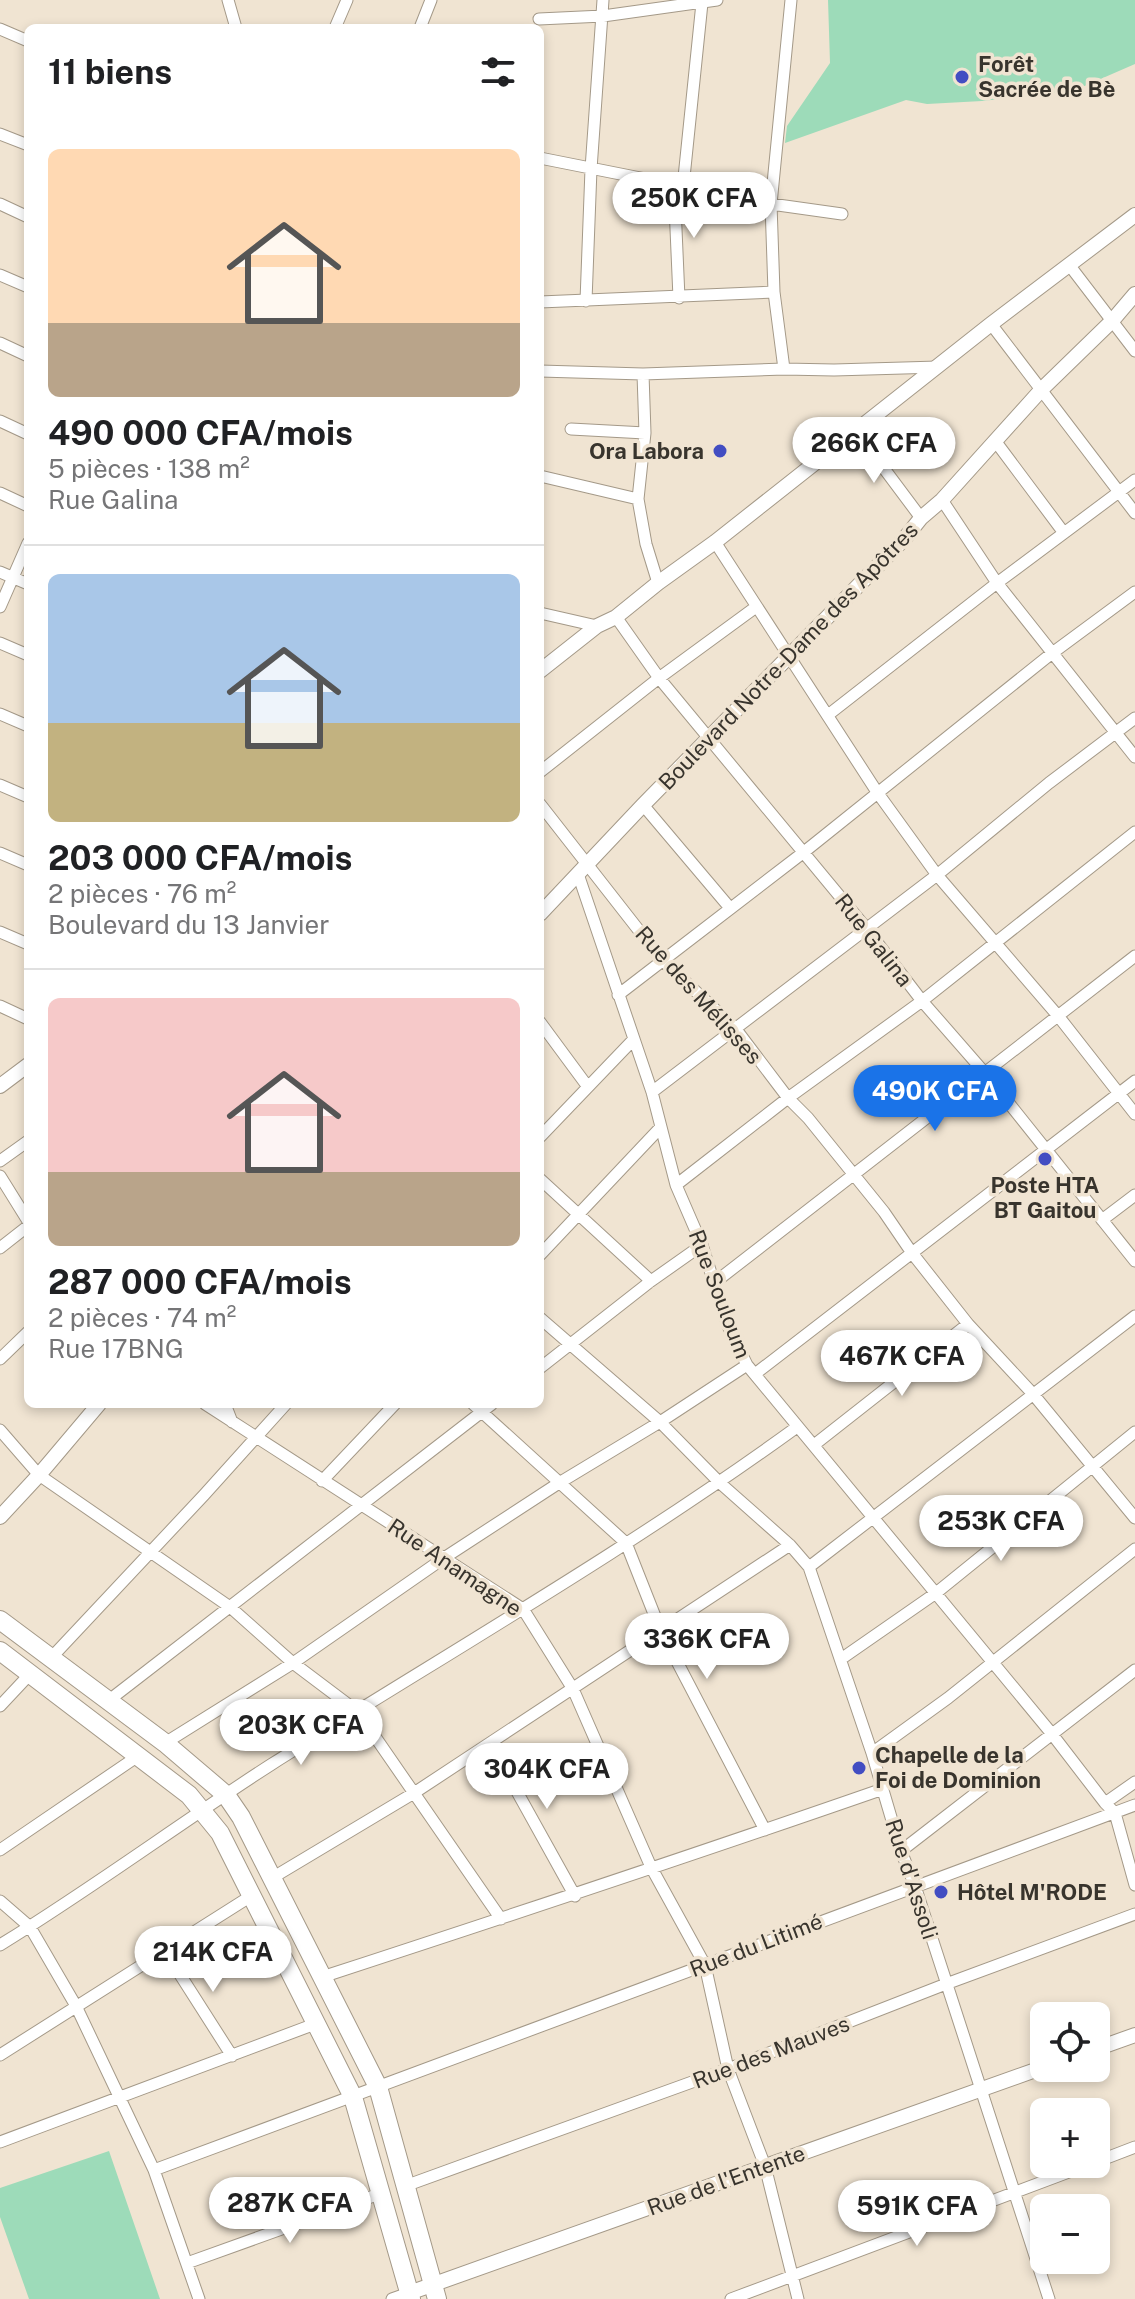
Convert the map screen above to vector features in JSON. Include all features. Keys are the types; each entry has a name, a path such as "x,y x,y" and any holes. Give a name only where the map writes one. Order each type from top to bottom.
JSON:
{"highway":[{"path":"0,1620 165,1743 226,1795 241,1817 378,2087 435,2292"},
{"path":"0,1651 189,1795 220,1833 353,2097 382,2193 404,2297"}],"street":[{"path":"228,0 235,24"},
{"path":"337,24 347,0"},
{"path":"422,24 431,0"},
{"path":"586,301 591,169 603,0"},
{"path":"539,19 603,16 717,0"},
{"path":"784,369 774,292 771,204 791,0"},
{"path":"679,298 678,185 702,3"},
{"path":"0,29 24,39"},
{"path":"0,134 24,143"},
{"path":"544,159 771,204 842,214"},
{"path":"0,204 24,215"},
{"path":"544,668 715,542 991,324 1135,215"},
{"path":"1070,266 1135,351"},
{"path":"0,275 24,285"},
{"path":"544,302 774,292"},
{"name":"Boulevard Notre-Dame des Apôtres","path":"544,910 921,518 942,500 1042,389 1112,321 1135,294"},
{"path":"991,324 1135,513"},
{"path":"0,343 24,354"},
{"path":"544,371 643,374 938,367"},
{"path":"643,374 645,433 638,499 658,583"},
{"path":"0,421 24,432"},
{"path":"571,429 645,433"},
{"path":"856,431 921,518"},
{"path":"996,442 1064,533"},
{"path":"544,477 638,499"},
{"path":"828,715 1135,480"},
{"path":"0,493 24,504"},
{"path":"942,500 997,583 1135,757"},
{"path":"715,542 877,792 937,875 1059,1017 1135,1114"},
{"path":"0,607 24,552"},
{"path":"0,572 24,582"},
{"path":"618,995 804,852 1051,654 1135,592"},
{"path":"544,769 659,678 756,607"},
{"path":"544,614 597,626"},
{"name":"Rue Galina","path":"616,617 659,678 866,928 922,1001 984,1072 1135,1261"},
{"path":"0,643 24,653"},
{"path":"0,714 24,724"},
{"path":"652,1092 937,875 1135,718"},
{"path":"0,785 24,795"},
{"path":"643,805 730,908"},
{"name":"Rue des Mélisses","path":"544,810 582,869 662,960 735,1028 788,1098 808,1118 884,1212 968,1324 1033,1394 1135,1518"},
{"path":"676,1185 788,1098 922,1001 1135,832"},
{"path":"0,853 24,863"},
{"name":"Rue Souloum","path":"582,869 618,995 652,1092 676,1185 702,1245 728,1326 751,1370 1115,1813 1135,1885"},
{"path":"0,932 24,942"},
{"path":"714,1283 1135,956"},
{"path":"0,1006 24,1017"},
{"path":"544,1027 588,1087"},
{"path":"544,1133 634,1039"},
{"path":"3,1081 24,1068"},
{"path":"165,1743 293,1663 559,1483 751,1370 912,1253 1135,1081"},
{"path":"544,1251 660,1128"},
{"path":"0,1161 24,1144"},
{"path":"0,1176 24,1217"},
{"path":"544,1183 651,1281"},
{"path":"1102,1220 1135,1195"},
{"path":"0,1248 24,1227"},
{"path":"544,1365 702,1245"},
{"path":"809,1567 1135,1316"},
{"name":"Rue d'Assoli","path":"544,1321 660,1422 720,1483 790,1545 809,1567 1049,2299"},
{"path":"814,1445 968,1324"},
{"path":"0,1359 24,1336"},
{"path":"0,1517 96,1408"},
{"name":"Rue Anamagne","path":"211,1408 523,1609 573,1689 651,1867 705,1965 728,2069 765,2166 798,2299"},
{"path":"226,1408 232,1423"},
{"path":"51,1658 282,1408"},
{"path":"322,1481 391,1408"},
{"path":"108,1701 361,1505 477,1408 626,1543 660,1629 765,1830"},
{"path":"0,1945 226,1795 720,1483 797,1427"},
{"path":"0,1430 39,1475 230,1607 293,1663 358,1712 501,1919"},
{"path":"841,1659 936,1593 1135,1432"},
{"path":"272,1878 414,1793 790,1545"},
{"path":"872,1753 993,1663 1135,1549"},
{"path":"901,1851 1135,1670"},
{"path":"0,1706 30,1674"},
{"path":"490,1743 575,1896"},
{"path":"0,1850 138,1756"},
{"path":"1105,1803 1135,1782"},
{"path":"322,1977 575,1896 651,1867 883,1789"},
{"name":"Rue du Litimé","path":"154,2170 1135,1805"},
{"path":"0,2055 251,1896"},
{"path":"0,1901 30,1927 76,2006 154,2170 199,2299"},
{"name":"Rue des Mauves","path":"405,2186 728,2069 1135,1914"},
{"path":"165,1951 232,2056"},
{"path":"0,2142 315,2024"},
{"path":"1110,2044 1135,2035"},
{"name":"Rue de l'Entente","path":"404,2297 435,2292 765,2166 1030,2072"},
{"path":"1110,2157 1135,2147"},
{"path":"731,2299 1052,2178"},
{"path":"187,2263 382,2193"}],"green space":[{"name":"Forêt Sacrée de Bè","path":"828,0 1135,0 1135,64 1073,91 927,104 906,100 785,143 787,126 830,63"},
{"path":"109,2151 160,2299 29,2299 0,2217 0,2188"}],"place":[{"name":"Forêt Sacrée de Bè","path":"962,77"},
{"name":"Ora Labora","path":"720,451"},
{"name":"Poste HTA BT Gaitou","path":"1045,1159"},
{"name":"Chapelle de la Foi de Dominion","path":"859,1768"},
{"name":"Hôtel M'RODE","path":"941,1892"}]}
